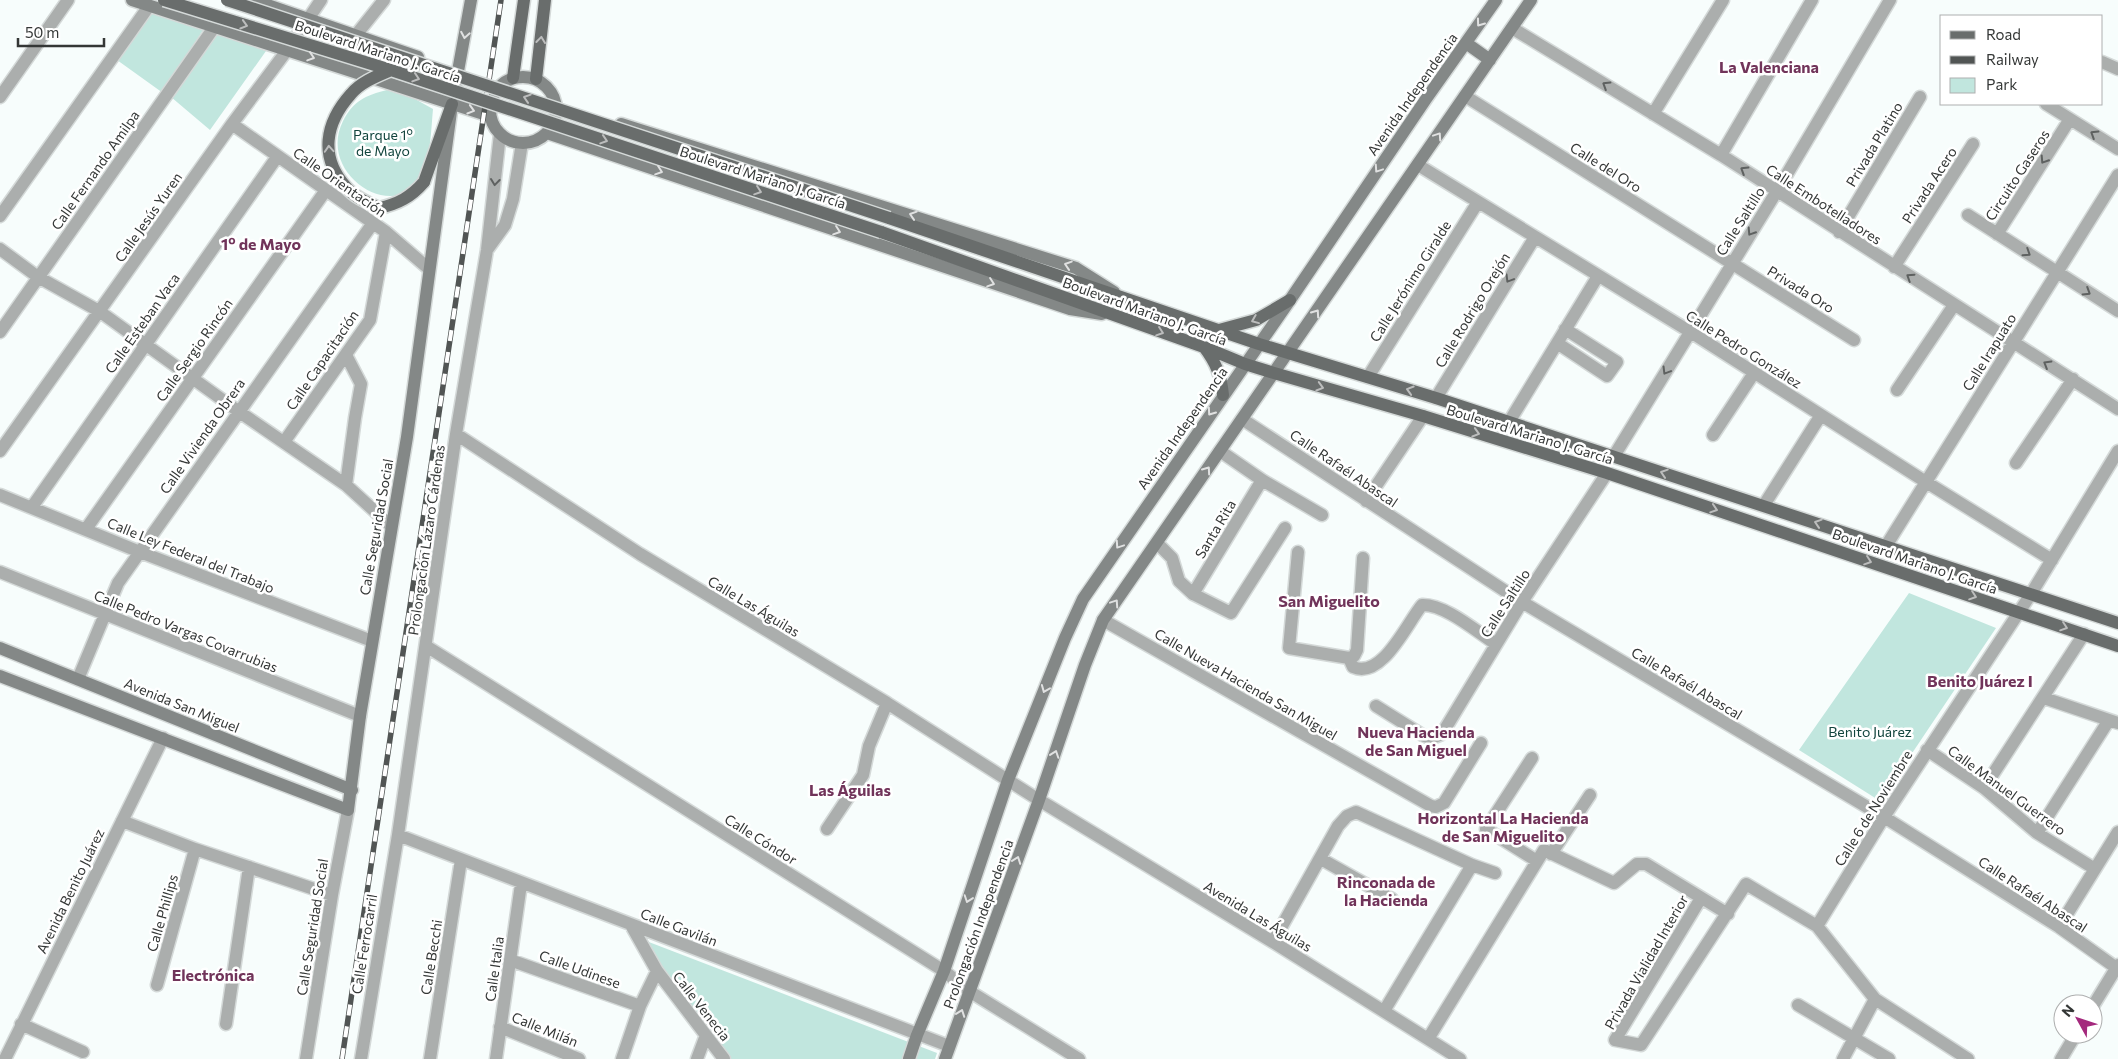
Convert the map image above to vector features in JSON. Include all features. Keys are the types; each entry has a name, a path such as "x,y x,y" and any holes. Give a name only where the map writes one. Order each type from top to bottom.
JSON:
{"main road":[{"name":"Boulevard Mariano J. García","path":"164,0 391,70 881,232 1204,347 1245,364 1423,416 1607,473 2118,646"},
{"name":"Boulevard Mariano J. García","path":"228,0 889,218 1259,344 1436,398 2118,623"},
{"path":"513,78 524,0"},
{"path":"536,79 545,0"},
{"path":"391,70 369,80 352,92 338,111 328,133 330,163 347,188 379,208 394,205 413,194 424,182 452,104"},
{"path":"1217,330 1256,320 1290,300"},
{"path":"1204,347 1220,373 1223,395"}],"street":[{"path":"0,97 68,0"},
{"path":"132,0 490,116"},
{"path":"253,0 501,86"},
{"name":"Calle Jesús Yuren","path":"0,451 232,124 288,49 321,0"},
{"path":"356,35 384,0"},
{"name":"Calle Seguridad Social","path":"306,1059 332,895 352,790 360,716 407,437 452,104 471,0"},
{"name":"Avenida Independencia","path":"984,853 1008,780 1082,599 1496,0"},
{"path":"1039,800 1085,665 1103,620 1531,0"},
{"path":"1653,114 1722,0"},
{"path":"1720,155 1812,0"},
{"name":"Calle Saltillo","path":"1614,456 1689,331 1777,191 1890,0"},
{"path":"0,216 149,6"},
{"name":"Calle Fernando Amilpa","path":"0,332 215,26"},
{"name":"Calle Embotelladores","path":"1512,28 1720,155 2118,409"},
{"path":"1466,43 1490,60"},
{"path":"2103,62 2118,69"},
{"path":"528,77 536,79 549,89 555,103 554,119 547,133 531,142 514,142 500,134 490,116 492,99 501,86 513,78 528,77"},
{"name":"Calle del Oro","path":"1465,96 1731,263"},
{"name":"Privada Platino","path":"1839,232 1920,97"},
{"path":"555,103 1076,268 1125,298"},
{"path":"2048,105 2118,149"},
{"path":"587,146 585,131 588,122 595,116"},
{"name":"Circuito Gaseros","path":"2070,119 1997,234 2118,311"},
{"name":"Calle Orientación","path":"232,124 386,232 429,269"},
{"path":"547,133 1070,309 1115,316"},
{"name":"Prolongación Lázaro Cárdenas","path":"398,835 456,434 486,250 500,134"},
{"path":"486,250 505,225 513,198 522,143"},
{"name":"Privada Acero","path":"1894,267 1973,144"},
{"name":"Calle Esteban Vaca","path":"32,507 277,156"},
{"name":"Calle Pedro González","path":"1418,165 1689,331 2052,560"},
{"name":"Calle Irapuato","path":"1886,546 2118,175"},
{"path":"791,215 802,207 805,201 807,194 805,181"},
{"name":"Calle Sergio Rincón","path":"86,529 326,190"},
{"name":"Calle Jerónimo Giralde","path":"1368,377 1478,202"},
{"path":"1968,216 1997,234"},
{"name":"Calle Vivienda Obrera","path":"78,679 118,583 373,223"},
{"name":"Calle Capacitación","path":"284,442 370,320 386,232"},
{"name":"Calle Rodrigo Orejón","path":"1436,398 1534,237"},
{"path":"0,249 38,276 99,311 238,411 346,485 391,526"},
{"name":"Privada Oro","path":"1731,263 1854,340"},
{"path":"1509,422 1598,276"},
{"path":"1896,390 1954,305"},
{"path":"1557,343 1608,376 1617,362 1565,329"},
{"path":"346,355 361,384 346,485"},
{"path":"1713,435 1754,373"},
{"path":"2016,464 2073,380"},
{"path":"1764,505 1821,415"},
{"path":"1366,501 1423,416"},
{"name":"Calle Rafaél Abascal","path":"1242,419 1522,602 1884,817 2059,927 2117,968"},
{"name":"Calle Las Águilas","path":"456,434 640,554 887,703 1039,800"},
{"path":"1220,451 1262,480 1322,515"},
{"name":"Calle 6 de Noviembre","path":"1817,926 1927,750 2052,560 2118,451"},
{"name":"Calle Saltillo","path":"1376,706 1424,736 1432,738 1442,734 1522,602 1607,473"},
{"name":"Santa Rita","path":"1193,594 1262,480"},
{"name":"Calle Ley Federal del Trabajo","path":"0,495 140,552 372,641"},
{"path":"1157,543 1172,558 1179,581 1193,594 1230,613 1285,528"},
{"path":"1298,552 1290,648 1353,654"},
{"path":"1363,558 1352,667 1358,670 1378,665 1422,605 1433,605 1461,620 1496,644"},
{"name":"Calle Pedro Vargas Covarrubias","path":"0,572 360,716"},
{"name":"Calle Nueva Hacienda San Miguel","path":"1103,620 1431,806 1436,807 1444,803 1481,743"},
{"path":"1984,788 2084,634"},
{"name":"Calle Cóndor","path":"426,646 944,971 969,991 1078,1059"},
{"name":"Avenida San Miguel","path":"0,648 352,790"},
{"path":"0,676 348,810"},
{"path":"2037,833 2113,721 2044,698"},
{"path":"828,829 863,775 869,746 887,703"},
{"name":"Avenida Benito Juárez","path":"6,1059 21,1024 164,738"},
{"name":"Calle Manuel Guerrero","path":"1927,750 1984,788 2037,833 2095,869"},
{"path":"1532,758 1486,829 1537,861"},
{"path":"1428,1039 1544,850 1551,854 1590,795"},
{"name":"Avenida Las Águilas","path":"1039,800 1274,942 1460,1059"},
{"name":"Prolongación Independencia","path":"945,1059 1039,800"},
{"path":"1274,942 1338,826 1347,816 1356,812 1472,865 1496,873"},
{"path":"122,822 195,849 332,895"},
{"path":"2059,927 2118,832"},
{"name":"Calle Gavilán","path":"398,835 949,1046"},
{"name":"Calle Ferrocarril","path":"361,1059 398,835"},
{"name":"Calle Phillips","path":"157,985 195,849"},
{"name":"Prolongación Independencia","path":"909,1059 944,971 984,853"},
{"name":"Privada Vialidad Interior","path":"1551,854 1614,883 1637,864 1646,864 1728,914"},
{"path":"1321,858 1392,899"},
{"name":"Calle Becchi","path":"430,1059 461,860"},
{"path":"1384,1011 1472,865"},
{"path":"226,1024 249,867"},
{"name":"Calle Italia","path":"496,1059 522,884"},
{"name":"Privada Vialidad Interior","path":"1701,898 1615,1040 1641,1045 1746,884 1817,926"},
{"name":"Calle Venecia","path":"630,925 657,971 724,1059"},
{"path":"1817,926 1875,999 1968,1059"},
{"name":"Calle Udinese","path":"510,960 640,1006"},
{"path":"2101,994 2117,968"},
{"path":"622,1059 640,1006 657,971"},
{"path":"1843,1059 1856,1038 1875,999"},
{"path":"1798,1006 1856,1038 1889,1059"},
{"path":"21,1024 83,1052"},
{"name":"Calle Milán","path":"500,1027 579,1059"},
{"path":"696,1059 706,1034"},
{"path":"2061,1059 2070,1044"}],"green space":[{"path":"151,11 203,30 163,93 117,60"},
{"path":"214,33 266,51 210,130 171,97"},
{"name":"Parque 1º de Mayo","path":"387,90 415,99 433,109 429,152 421,176 410,190 395,196 379,194 363,187 349,175 340,159 338,141 343,121 351,108 366,97"},
{"name":"Benito Juárez","path":"1909,593 1996,628 1880,801 1799,750"},
{"path":"641,939 937,1053 935,1059 730,1059"}],"railway":[{"path":"342,1059 501,0"}],"district":[{"name":"La Valenciana","path":"1769,66"},
{"name":"1º de Mayo","path":"261,243"},
{"name":"San Miguelito","path":"1329,600"},
{"name":"Benito Juárez I","path":"1980,680"},
{"name":"Nueva Hacienda de San Miguel","path":"1416,740"},
{"name":"Las Águilas","path":"850,789"},
{"name":"Horizontal La Hacienda de San Miguelito","path":"1503,826"},
{"name":"Rinconada de la Hacienda","path":"1386,890"},
{"name":"Electrónica","path":"213,974"}]}
